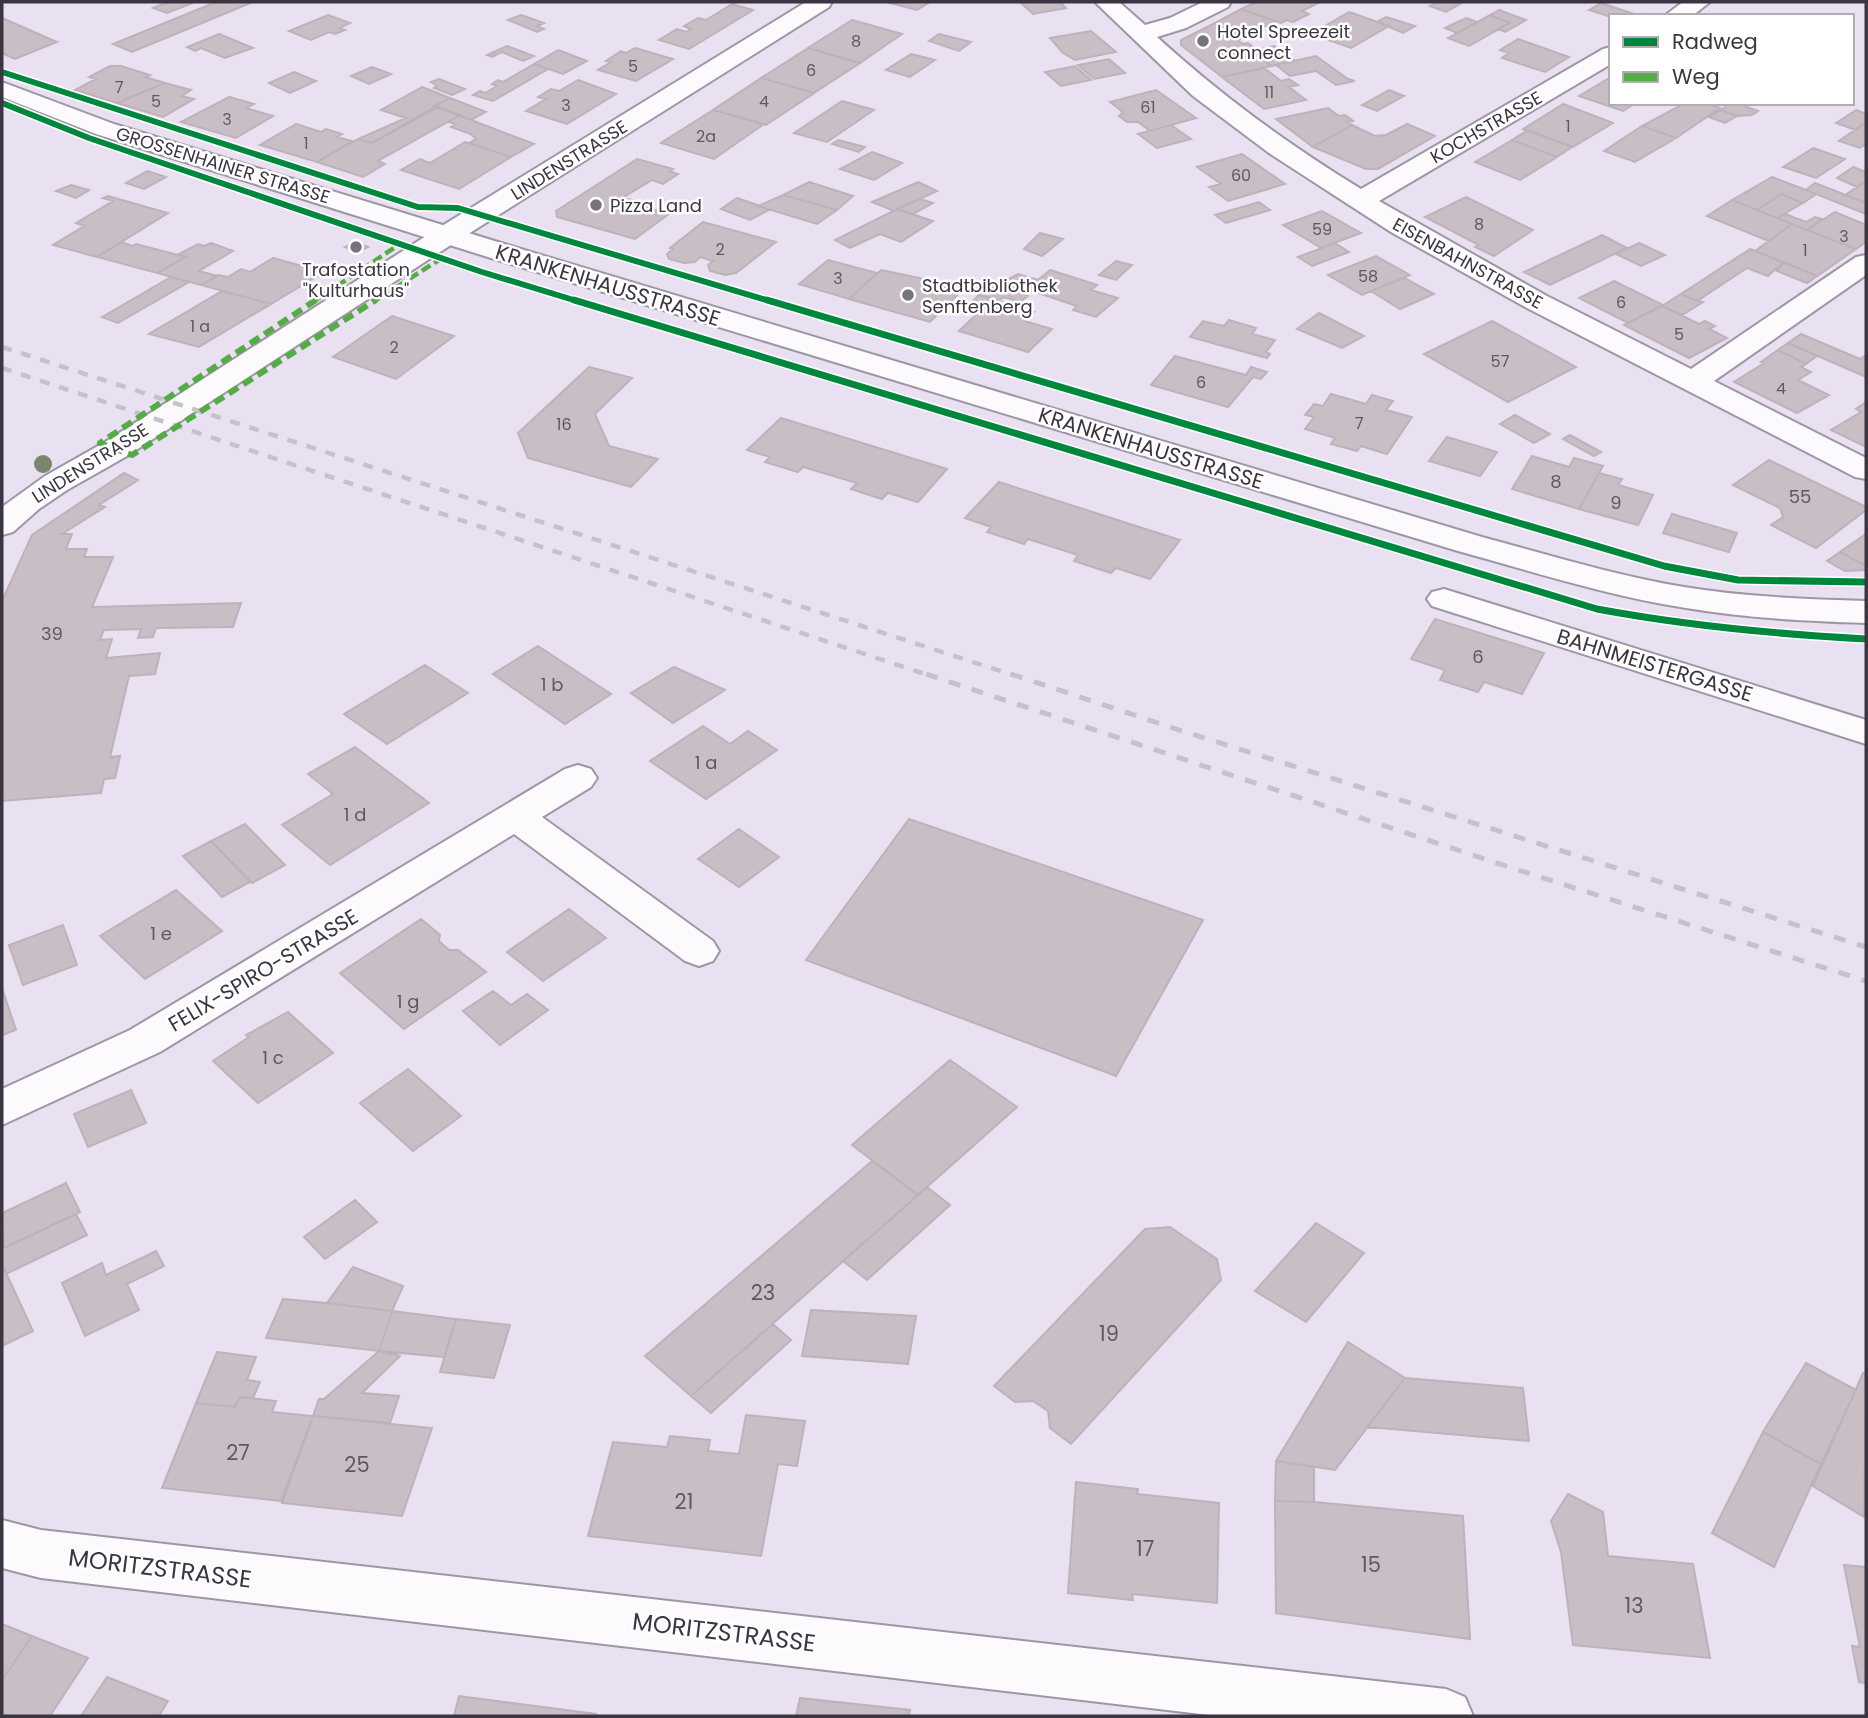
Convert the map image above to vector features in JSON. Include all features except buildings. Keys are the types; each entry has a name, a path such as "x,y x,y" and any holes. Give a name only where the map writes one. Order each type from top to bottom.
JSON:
{"street":[{"name":"LINDENSTRASSE","path":"2,525 14,512 65,477 116,449 447,235 821,2"},
{"name":"EISENBAHNSTRASSE","path":"1106,2 1213,99 1278,148 1400,226 1536,302 1866,470"},
{"path":"1141,34 1178,23 1220,2"},
{"path":"1678,14 1699,2"},
{"name":"KOCHSTRASSE","path":"1361,200 1609,55"},
{"name":"GROSSENHAINER STRASSE","path":"2,89 106,129 447,235"},
{"name":"KRANKENHAUSSTRASSE","path":"447,235 1444,536 1603,581 1716,603 1866,612"},
{"path":"1692,382 1866,263"},
{"name":"BAHNMEISTERGASSE","path":"1444,599 1866,732"},
{"name":"FELIX-SPIRO-STRASSE","path":"2,1108 145,1041 578,778"},
{"path":"516,817 699,951"},
{"name":"MORITZSTRASSE","path":"2,1544 41,1554 1299,1707 1446,1716"}],"railway":[{"path":"2,347 1016,676"},
{"path":"2,368 931,676"},
{"path":"926,674 1509,867 1866,981"},
{"path":"1011,674 1176,729 1866,947"}],"marked path":[{"path":"400,244 100,443 132,455 442,258"}],"cycle path":[{"path":"2,72 418,207 458,208 1664,566 1738,580 1866,582"},
{"path":"2,103 89,138 482,272 1597,609 1677,624 1746,632 1866,639"}],"place":[{"name":"Hotel Spreezeit connect","path":"1203,41"},
{"name":"Pizza Land","path":"596,205"},
{"name":"Trafostation \"Kulturhaus\"","path":"356,247"},
{"name":"Stadtbibliothek Senftenberg","path":"908,295"}]}
